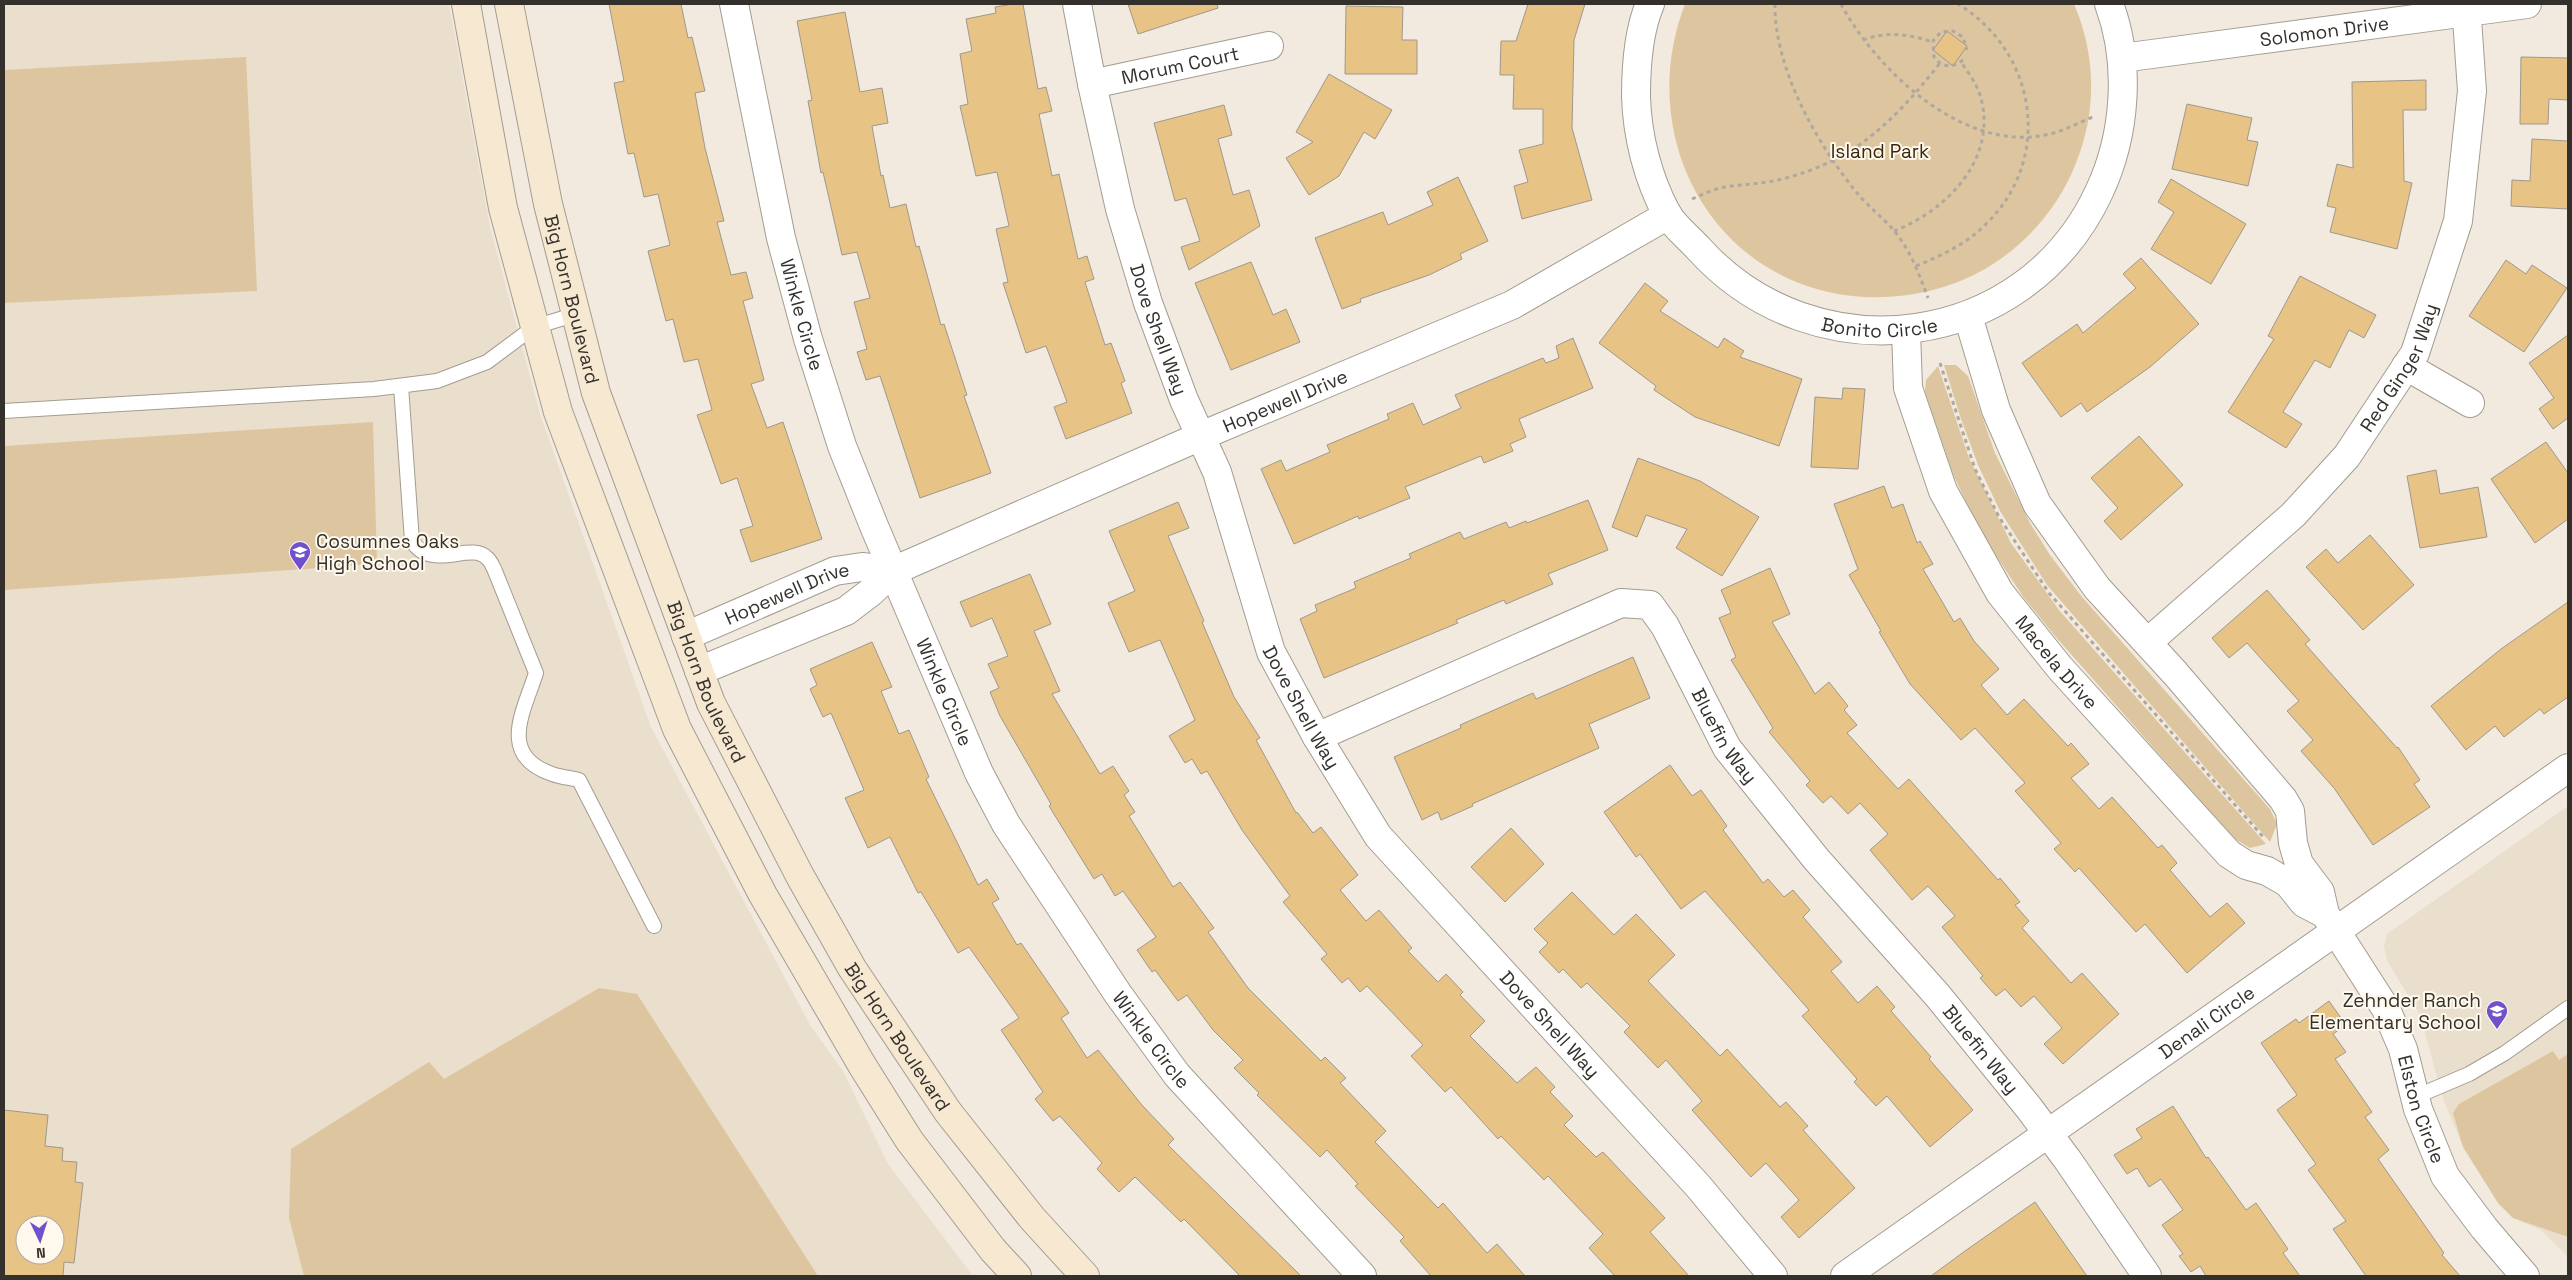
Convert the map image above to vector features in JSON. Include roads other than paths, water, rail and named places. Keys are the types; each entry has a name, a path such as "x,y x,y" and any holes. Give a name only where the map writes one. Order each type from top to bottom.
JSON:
{"main road":[{"path":"466,4 503,208 558,412 677,729 763,896 862,1065 909,1140 993,1250 1017,1276"},
{"name":"Big Horn Boulevard","path":"509,4 548,204 596,392 711,703 764,807 852,968 948,1112 1032,1218 1084,1276"}],"street":[{"name":"Winkle Circle","path":"734,4 781,238 808,339 842,446 983,782 1006,824 1118,994 1177,1075 1362,1276"},
{"name":"Dove Shell Way","path":"1077,4 1092,84 1120,209 1148,303 1217,472 1271,652 1317,737 1378,836 1698,1186 1772,1276"},
{"name":"Bonito Circle","path":"1650,4 1646,14 1636,70 1637,121 1649,171 1668,215 1714,266 1760,300 1800,317 1838,328 1906,331 1938,326 1968,316 2016,292 2056,258 2088,215 2111,167 2120,124 2122,58 2109,4"},
{"name":"Solomon Drive","path":"2122,58 2467,7 2526,4"},
{"name":"Red Ginger Way","path":"2148,642 2293,516 2346,456 2415,353 2458,221 2472,90 2467,7"},
{"name":"Morum Court","path":"1092,84 1269,46"},
{"name":"Hopewell Drive","path":"699,671 846,611 871,592 893,571 1201,436 1512,305 1668,215"},
{"path":"1968,316 1996,410 2037,504 2097,588 2148,642 2283,799 2290,811 2293,843 2299,864 2320,892 2331,923"},
{"name":"Macela Drive","path":"1906,331 1908,388 1943,491 2000,593 2060,668 2229,854 2246,865 2267,870 2288,883 2304,903 2331,923"},
{"path":"2406,366 2470,402"},
{"name":"Hopewell Drive","path":"686,636 835,571 862,567 893,571"},
{"name":"Bluefin Way","path":"1317,737 1621,602 1650,605 1665,626 1727,748 1817,860 1938,996 2049,1134"},
{"name":"Denali Circle","path":"1846,1276 2049,1134 2331,923 2568,768"},
{"name":"Elston Circle","path":"2331,923 2386,1009 2403,1049 2415,1097 2445,1176 2484,1228 2525,1276"},
{"path":"2049,1134 2147,1276"}],"lane":[{"path":"4,411 145,404 401,386 437,381 487,362 534,327 577,314"},
{"path":"401,386 412,541 418,550 432,555 477,553 487,557 495,571 536,673 519,720 521,750 534,765 552,775 579,780 654,926"},
{"path":"2415,1097 2469,1074 2498,1057 2568,1008"}],"place":[{"name":"Cosumnes Oaks High School","path":"300,571"},
{"name":"Zehnder Ranch Elementary School","path":"2497,1030"}],"park label":[{"name":"Island Park","path":"1880,151"}]}
